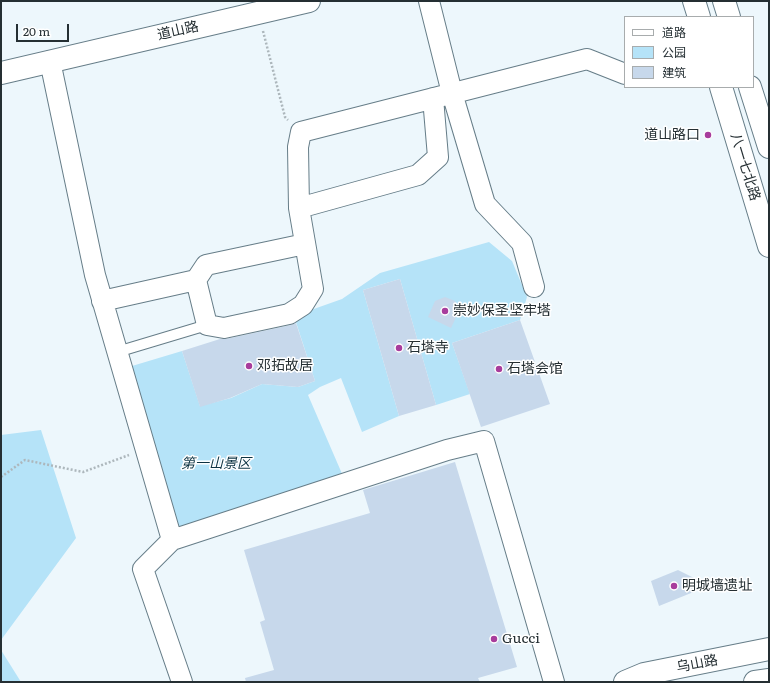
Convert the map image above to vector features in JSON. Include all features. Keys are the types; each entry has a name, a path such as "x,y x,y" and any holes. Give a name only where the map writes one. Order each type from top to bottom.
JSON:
{"main road":[{"name":"道山路","path":"1,73 309,1"},
{"path":"694,1 699,16"},
{"path":"724,1 729,16"},
{"name":"八一七北路","path":"720,88 769,246"},
{"path":"750,88 769,147"},
{"name":"乌山路","path":"625,682 644,674 769,649"},
{"path":"755,682 769,680"}],"street":[{"path":"429,1 452,93 485,204 522,243 534,287"},
{"path":"196,280 207,326 224,328 289,314 303,305 313,289 299,208 298,147 301,132 588,59 624,74"},
{"path":"50,61 95,275 172,540"},
{"path":"299,208 418,175 438,157 433,98"},
{"path":"102,301 196,280 206,265 305,244"},
{"path":"182,682 143,569 172,540 440,452 484,441 554,682"}],"lane":[{"path":"117,352 207,326"}],"path":[{"path":"259,13 284,117 301,132"},
{"path":"1,477 25,460 83,472 145,449"}],"green space":[{"name":"第一山景区","path":"489,242 512,261 527,297 520,320 452,343 470,394 436,405 400,279 363,290 399,416 362,432 341,378 320,387 308,395 346,483 172,540 122,369 182,351 200,406 231,398 262,384 298,387 315,381 294,316 342,299 380,273"},
{"path":"41,430 76,538 1,640 1,435"},
{"path":"1,650 21,682 1,682"}],"building":[{"name":"石塔寺","path":"400,279 436,405 399,416 363,290"},
{"name":"崇妙保圣坚牢塔","path":"445,297 455,301 459,311 451,328 428,317 435,301"},
{"name":"石塔会馆","path":"520,320 550,404 481,427 452,343"},
{"name":"邓拓故居","path":"296,323 315,381 298,387 262,384 230,398 200,407 182,351 220,339 226,339"},
{"path":"455,462 517,667 478,678 480,682 246,682 245,678 274,670 260,622 265,620 244,550 370,513 363,490"},
{"name":"明城墙遗址","path":"678,570 696,579 696,591 659,606 651,581"}],"place":[{"name":"道山路口","path":"708,135"},
{"name":"崇妙保圣坚牢塔","path":"445,311"},
{"name":"石塔寺","path":"399,348"},
{"name":"邓拓故居","path":"249,366"},
{"name":"石塔会馆","path":"499,369"},
{"name":"明城墙遗址","path":"674,586"},
{"name":"Gucci","path":"494,639"}]}
